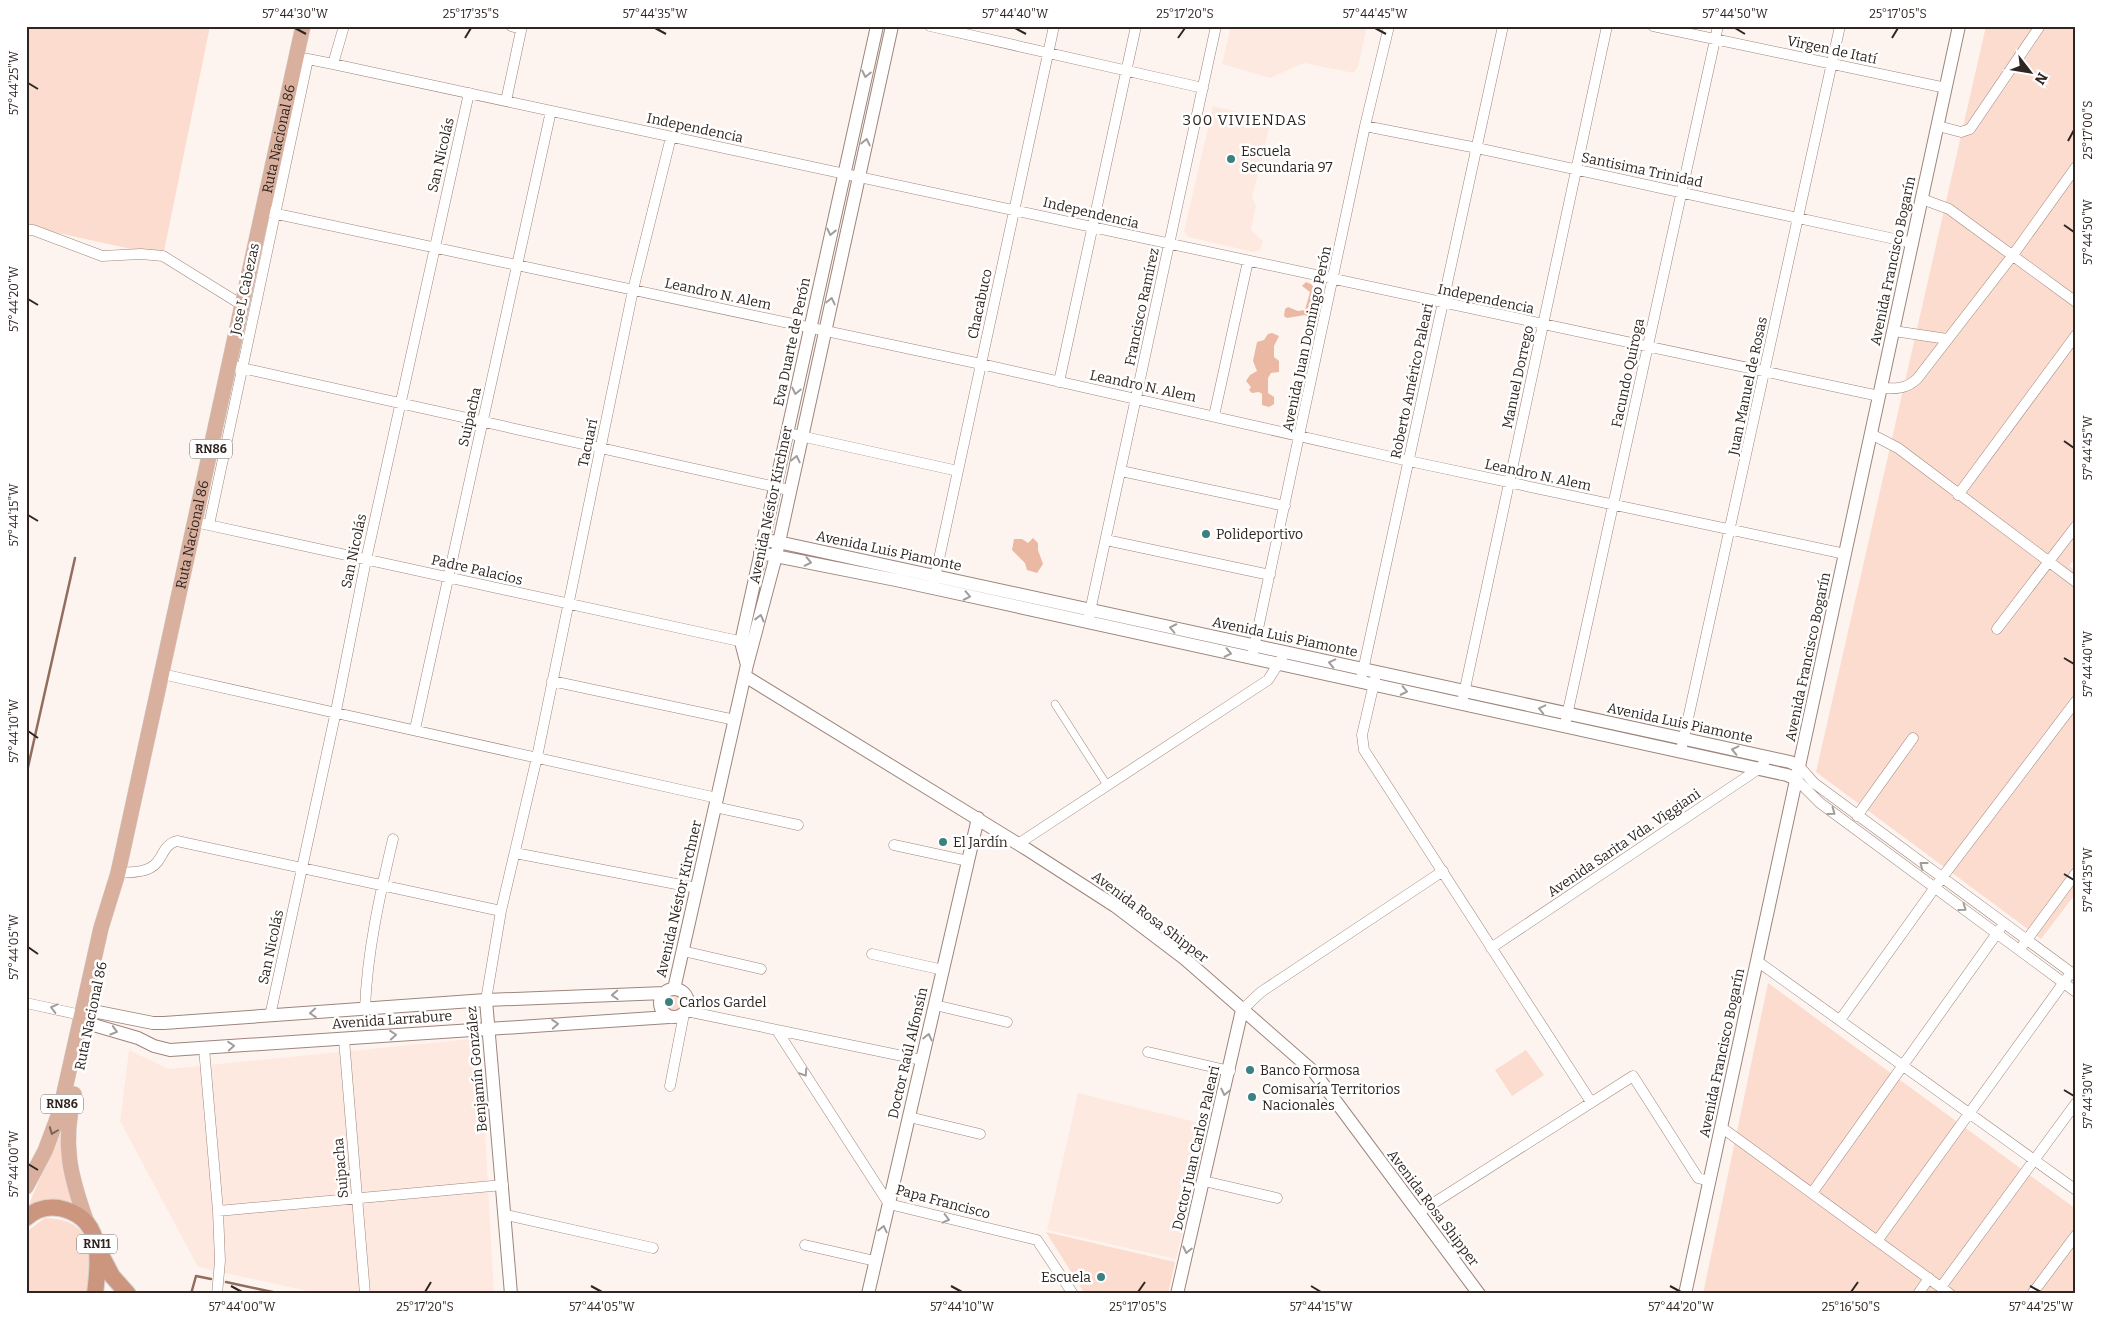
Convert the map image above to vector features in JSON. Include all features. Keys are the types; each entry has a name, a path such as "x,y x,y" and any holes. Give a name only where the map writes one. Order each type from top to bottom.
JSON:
{"highway":[{"name":"RN11","path":"26,1218 32,1212 44,1208 55,1208 78,1215 87,1223 112,1276 128,1294"},
{"name":"RN11","path":"95,1294 98,1248"}],"main road":[{"name":"Ruta Nacional 86","path":"87,1223 71,1176 67,1139 101,928 118,873 162,674 202,523 235,367 242,305 269,212 302,59 303,26"},
{"name":"Ruta Nacional 86","path":"26,1187 45,1151 60,1111 88,1017"}],"street":[{"path":"333,64 344,26"},
{"name":"Eva Duarte de Perón","path":"746,670 740,642 877,26"},
{"name":"Avenida Néstor Kirchner","path":"669,991 682,951 746,670 776,556 892,26"},
{"path":"930,26 1203,88"},
{"name":"Chacabuco","path":"934,583 1054,26"},
{"path":"1059,382 1136,26"},
{"name":"Francisco Ramírez","path":"1089,616 1216,26"},
{"name":"Avenida Juan Domingo Perón","path":"1254,652 1365,126 1389,26"},
{"name":"Roberto Américo Paleari","path":"1503,26 1409,461 1368,677 1362,735 1364,750 1591,1102"},
{"name":"Manuel Dorrego","path":"1463,698 1607,26"},
{"name":"Virgen de Itatí","path":"1653,26 1946,88"},
{"name":"Facundo Quiroga","path":"1566,720 1718,26"},
{"name":"Juan Manuel de Rosas","path":"1680,751 1685,739 1840,26"},
{"name":"Avenida Francisco Bogarín","path":"1685,1294 1960,26"},
{"path":"1938,126 1962,132 1970,128 2040,26"},
{"path":"506,101 518,27"},
{"name":"Independencia","path":"302,59 551,110 1765,372 1880,392 1898,389 1911,384 2013,255 2076,167"},
{"name":"San Nicolás","path":"270,1016 336,711 366,560 469,93"},
{"name":"Suipacha","path":"415,729 519,265 551,110"},
{"name":"Santisima Trinidad","path":"1365,126 1576,169 1912,243"},
{"name":"Tacuarí","path":"537,757 634,290 671,136"},
{"path":"1922,198 1949,209 2076,302"},
{"name":"Leandro N. Alem","path":"269,212 981,364 1409,461 1845,554"},
{"name":"Jose L Cabezas","path":"235,367 269,212"},
{"path":"26,230 33,230 102,256 141,254 163,256 242,305"},
{"path":"1214,416 1248,261"},
{"path":"1894,331 1948,339"},
{"path":"1958,495 2076,335"},
{"path":"235,367 789,490"},
{"path":"787,433 958,471"},
{"path":"1871,434 1898,448 2076,582"},
{"path":"1121,471 1285,506"},
{"name":"Padre Palacios","path":"202,523 568,605 754,644"},
{"path":"1997,630 2076,526"},
{"path":"1106,540 1270,575"},
{"name":"Avenida Luis Piamonte","path":"762,547 778,542 934,583"},
{"name":"Avenida Luis Piamonte","path":"762,547 776,556 934,583 1566,720 1685,739 1768,757 1798,772"},
{"path":"1018,844 1268,680 1282,658"},
{"name":"Avenida Rosa Shipper","path":"746,670 1114,906 1158,938 1314,1072 1479,1294"},
{"path":"162,674 537,757 716,802 798,825"},
{"path":"552,681 735,720"},
{"path":"1840,1020 1934,887 2076,701"},
{"path":"1054,704 1107,785"},
{"name":"Avenida Luis Piamonte","path":"1566,720 1680,751 1760,768 1798,772"},
{"path":"1857,816 1913,738"},
{"name":"Benjamín González","path":"511,1294 506,1215 486,1000 501,911 537,757"},
{"name":"Avenida Sarita Vda. Viggiani","path":"1491,948 1760,768 1768,757"},
{"path":"1798,772 2073,974 2064,983 1969,1113 1878,1241"},
{"path":"1798,772 1806,792 2076,992"},
{"name":"Doctor Raúl Alfonsín","path":"868,1294 978,818"},
{"path":"364,1009 366,981 382,886 393,839"},
{"path":"118,873 150,869 158,863 165,848 170,843 178,842 501,911"},
{"path":"894,845 968,861"},
{"path":"514,853 697,888"},
{"path":"1242,1010 1262,992 1443,871"},
{"path":"2019,950 2076,873"},
{"path":"1812,1193 2004,924"},
{"path":"682,951 761,969"},
{"path":"872,954 943,970"},
{"path":"1757,961 2076,1190"},
{"path":"670,1086 685,1013 689,1003 686,995 669,991 660,1006 669,1017 677,1018 685,1013 922,1060"},
{"name":"Avenida Larrabure","path":"88,1017 153,1023 486,1000 669,991"},
{"path":"26,1003 88,1017"},
{"path":"935,1005 1007,1022"},
{"name":"Doctor Juan Carlos Paleari","path":"1177,1294 1230,1071 1242,1010"},
{"name":"Avenida Larrabure","path":"88,1017 163,1050 669,1017"},
{"path":"148,1044 153,1023"},
{"name":"Papa Francisco","path":"778,1032 888,1204 1037,1240 1072,1294"},
{"name":"Suipacha","path":"344,1039 365,1294"},
{"path":"204,1048 218,1211 220,1261 217,1294"},
{"path":"1148,1052 1230,1071"},
{"path":"1418,1213 1632,1076 1698,1178 1710,1181"},
{"path":"1941,1287 2076,1102"},
{"path":"909,1117 980,1134"},
{"path":"1721,1127 1950,1294"},
{"path":"1204,1181 1278,1198"},
{"path":"218,1211 503,1186"},
{"path":"506,1215 653,1248"},
{"path":"2032,1294 2076,1235"},
{"path":"806,1245 875,1261"},
{"path":"1918,1294 1928,1278"}],"shaded area":[{"path":"26,26 210,26 163,256 26,226"},
{"path":"1231,26 1367,26 1358,67 1353,73 1304,63 1270,78 1222,64"},
{"path":"1986,26 2073,26 2076,28 2076,557 2069,566 2076,571 2076,893 2041,939 1816,772"},
{"name":"Escuela Secundaria 97","path":"1213,106 1271,120 1252,198 1256,206 1251,230 1263,241 1260,250 1253,252 1188,237 1184,231"},
{"path":"1306,282 1311,284 1320,295 1316,320 1311,321 1305,315 1287,318 1284,316 1285,309 1288,307 1298,311 1305,310 1310,292 1302,286"},
{"path":"1272,333 1279,336 1274,346 1274,357 1279,361 1279,372 1271,373 1268,378 1268,393 1274,397 1274,404 1269,407 1262,405 1262,394 1259,392 1252,393 1249,390 1251,387 1246,381 1250,375 1257,371 1253,361 1257,342 1264,340 1268,334"},
{"path":"1033,538 1038,543 1038,550 1043,564 1037,573 1027,570 1025,563 1012,550 1014,539 1022,539 1028,543"},
{"path":"1768,983 2076,1209 2076,1294 1703,1294"},
{"path":"673,992 680,995 683,1002 680,1009 673,1012 666,1009 663,1002 666,995"},
{"path":"480,1038 494,1294 322,1294 198,1267 120,1121 129,1050 169,1069"},
{"path":"1526,1050 1544,1075 1512,1096 1495,1070"},
{"path":"1078,1093 1208,1125 1176,1259 1047,1230"},
{"path":"61,1133 78,1210 26,1212 50,1153"},
{"path":"45,1218 62,1220 74,1225 82,1232 87,1242 89,1253 88,1294 26,1294 26,1232"},
{"path":"1046,1232 1175,1262 1168,1294 1085,1294"}],"waterway":[{"path":"26,776 75,558"},
{"path":"191,1294 196,1276 211,1279"},
{"path":"226,1282 282,1294"}],"place":[{"name":"Escuela Secundaria 97","path":"1231,159"},
{"name":"Polideportivo","path":"1206,534"},
{"name":"El Jardín","path":"943,842"},
{"name":"Carlos Gardel","path":"669,1002"},
{"name":"Banco Formosa","path":"1250,1070"},
{"name":"Comisaría Territorios Nacionales","path":"1252,1097"},
{"name":"Escuela","path":"1101,1277"}],"district":[{"name":"300 VIVIENDAS","path":"1245,120"}]}
